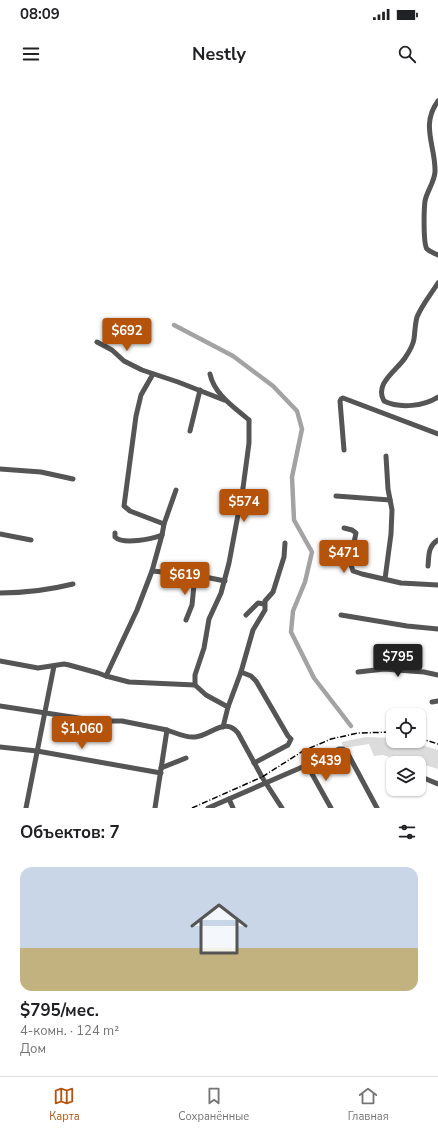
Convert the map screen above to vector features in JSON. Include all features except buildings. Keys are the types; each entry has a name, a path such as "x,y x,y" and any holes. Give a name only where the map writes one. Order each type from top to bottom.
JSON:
{"street":[{"path":"438,101 430,119 429,137 435,173 432,185 425,200 425,241 426,248 430,252 438,255"},
{"path":"438,283 423,304 417,318 414,341 411,348 405,359 382,386 380,392 384,401 390,404 423,404 438,397"},
{"path":"97,342 112,350 124,361 142,370 225,400"},
{"path":"153,374 142,395 136,416 124,506 130,511 164,524"},
{"path":"195,685 195,675 204,648 209,619 226,581 243,488 249,430 249,420 225,400 211,379 210,374"},
{"path":"190,431 200,390"},
{"path":"344,450 340,401 343,398 438,434"},
{"path":"385,579 391,534 392,510 388,489 386,456"},
{"path":"0,469 41,472 73,479"},
{"path":"106,676 137,610 152,571 164,524 176,490"},
{"path":"336,496 390,500"},
{"path":"344,528 352,530 356,533 350,562 353,571 407,584 438,585"},
{"path":"115,533 118,540 151,539 162,535"},
{"path":"0,534 31,540"},
{"path":"428,566 431,546 438,540"},
{"path":"223,727 228,707 242,672 250,636 265,610 265,601 273,592 284,557 285,543"},
{"path":"152,571 195,575 226,581"},
{"path":"186,620 192,605 195,575"},
{"path":"0,593 46,590 73,584"},
{"path":"246,615 258,603 264,604"},
{"path":"340,615 407,626 438,629"},
{"path":"0,661 33,667 64,664 76,666 130,682 195,685 206,695 228,707"},
{"path":"26,808 54,666"},
{"path":"358,672 384,668 438,675"},
{"path":"242,672 251,676 256,681 291,739 288,745 254,763"},
{"path":"0,706 98,721 122,721 167,730 188,737 196,737 229,726 235,729 265,783 282,808"},
{"path":"155,808 167,730"},
{"path":"0,747 37,751 161,770 186,758"},
{"path":"208,808 341,749 347,752 377,808"},
{"path":"306,765 331,808"},
{"path":"426,779 438,784"},
{"path":"228,799 233,808"}],"shaded area":[{"path":"366,737 386,738 386,748 426,748 426,746 438,750 438,769 426,765 426,756 374,756 369,744 344,748 341,742"}],"waterway":[{"path":"174,325 233,356 273,386 297,411 302,429 292,477 294,520 312,552 305,582 293,611 291,632 314,678 351,726"}],"railway":[{"path":"192,808 262,777 303,751 331,739 358,733 386,732"},
{"path":"426,740 438,744"}]}
